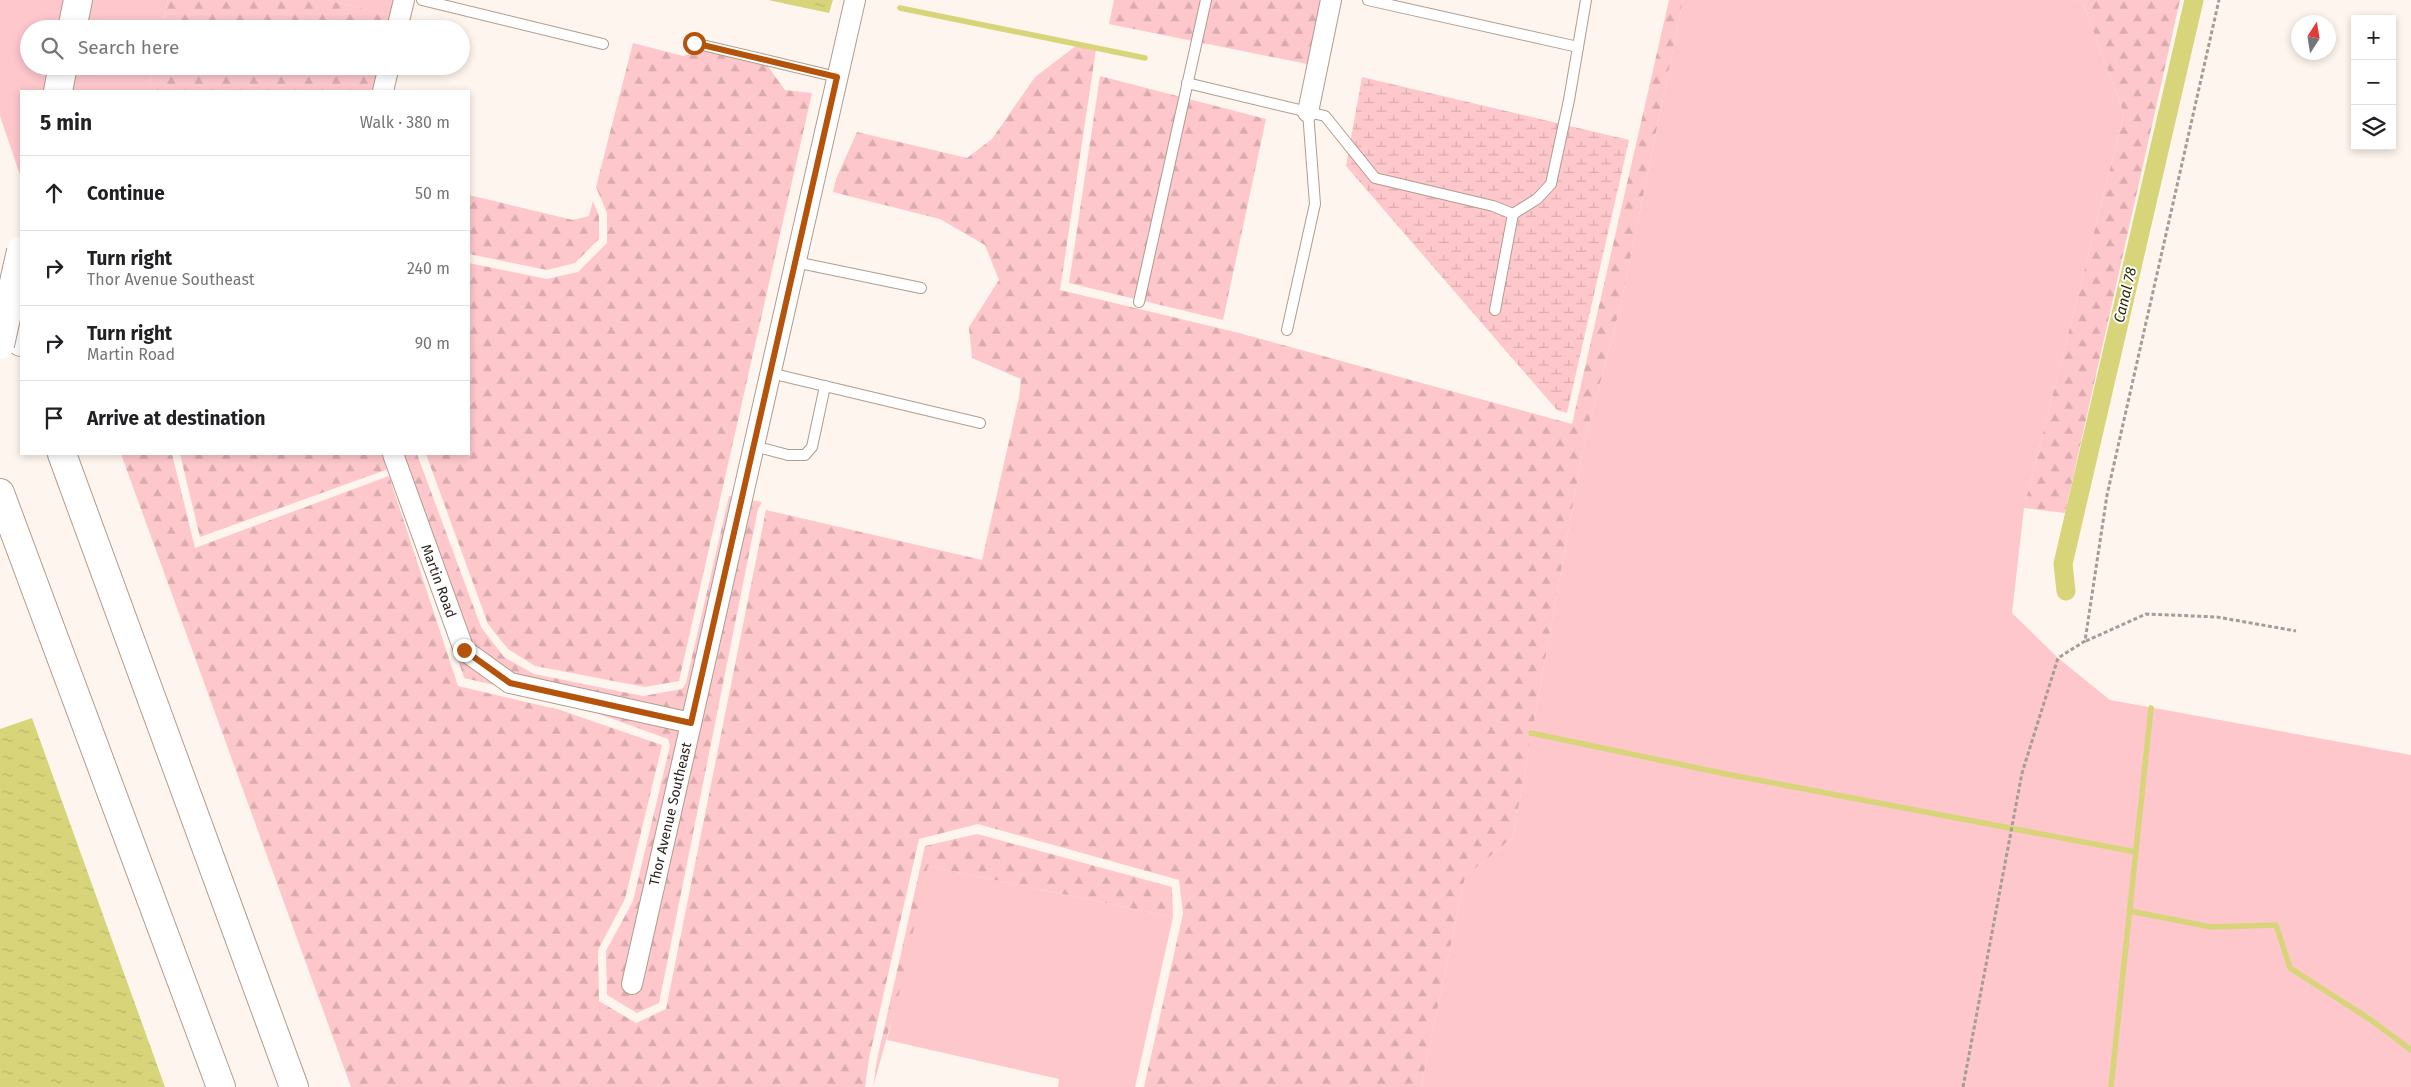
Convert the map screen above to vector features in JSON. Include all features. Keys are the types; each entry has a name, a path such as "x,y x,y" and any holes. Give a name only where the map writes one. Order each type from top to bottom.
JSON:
{"main road":[{"path":"74,20 78,0"},
{"path":"58,90 61,75"},
{"path":"0,345 20,255"},
{"path":"0,284 20,339"},
{"path":"62,455 294,1087"},
{"path":"0,493 221,1087"}],"street":[{"path":"399,20 404,0"},
{"name":"Thor Avenue Southeast","path":"632,984 855,0"},
{"path":"1308,112 1331,0"},
{"path":"383,90 387,75"},
{"name":"Martin Road","path":"393,455 464,650 510,683 691,723"}],"lane":[{"path":"422,0 603,44"},
{"path":"1139,302 1206,0"},
{"path":"1368,0 1578,47"},
{"path":"1495,310 1513,214 1537,199 1551,184 1586,0"},
{"path":"694,43 837,77"},
{"path":"1188,83 1325,116 1374,178 1492,206 1513,214"},
{"path":"1287,330 1316,204 1308,112"},
{"path":"795,262 921,288"},
{"path":"770,373 980,423"},
{"path":"754,446 788,455 805,455 812,447 825,386"}],"path":[{"path":"2085,641 2107,495 2220,0"},
{"path":"1963,1087 2022,773 2058,658 2085,641 2146,614 2218,617 2296,631"}],"green space":[{"path":"0,0 69,0 64,20 20,20 20,75 52,75 48,90 20,90 20,175 0,116"},
{"path":"88,0 168,0 164,20 83,20"},
{"path":"168,0 327,0 393,16 392,20 164,20"},
{"path":"327,0 396,0 393,16"},
{"path":"1114,0 1339,0 1322,67 1109,24"},
{"path":"1669,0 1683,0 1621,304 1584,444 1513,837 1465,877 1421,1087 1144,1087 1183,914 1179,880 978,824 919,839 869,1058 865,1087 351,1087 121,455 172,455 195,548 389,476 458,686 560,710 662,745 625,899 598,950 599,1001 636,1023 666,1009 766,510 982,560 1019,397 1021,379 972,358 969,327 999,280 985,245 940,219 833,192 836,179 857,132 967,158 992,139 1035,77 1077,45 1096,49 1060,290 1235,332 1572,424"},
{"path":"1683,0 2076,0 2083,3 2124,114 2024,508 2012,613 2058,658 2110,700 2411,755 2411,1087 1421,1087 1465,877 1513,837 1584,444 1621,304"},
{"path":"2076,0 2180,0 2065,513 2024,508 2124,114 2083,3"},
{"path":"633,43 683,56 719,45 766,64 785,90 812,93 679,681 645,687 535,666 508,649 488,624 426,455 470,455 470,263 547,279 578,272 607,243 607,213 596,187"},
{"path":"71,75 152,75 149,90 67,90"},
{"path":"152,75 381,75 378,90 149,90"},
{"path":"1100,76 1266,119 1223,320 1069,283"},
{"path":"1362,77 1629,140 1567,413 1557,410 1346,166"},
{"path":"470,195 573,220 589,216 593,201 599,216 599,239 575,263 547,270 470,254"},
{"path":"180,455 417,455 481,627 504,657 534,674 643,696 682,689 686,683 729,496 762,502 758,509 659,1003 637,1013 607,995 606,951 633,901 670,746 668,739 563,701 464,678 397,473 391,468 200,537"},
{"path":"977,834 1172,887 1173,917 928,866 900,990 873,1087 877,1060 925,846"},
{"path":"928,866 1173,917 1135,1087 1058,1087 1059,1079 887,1040"}],"water":[{"path":"768,0 833,0 829,13"},
{"path":"32,718 165,1087 0,1087 0,729"}],"waterway":[{"name":"Canal 78","path":"2066,591 2063,564 2194,0"},
{"path":"900,8 1145,58"},
{"path":"2111,1087 2151,708"},
{"path":"1531,733 1726,774 2136,852"},
{"path":"2130,911 2211,927 2276,925 2290,968 2371,1020 2411,1050"}],"route":[{"path":"464,650 510,683 691,723 837,77 694,43"}]}
